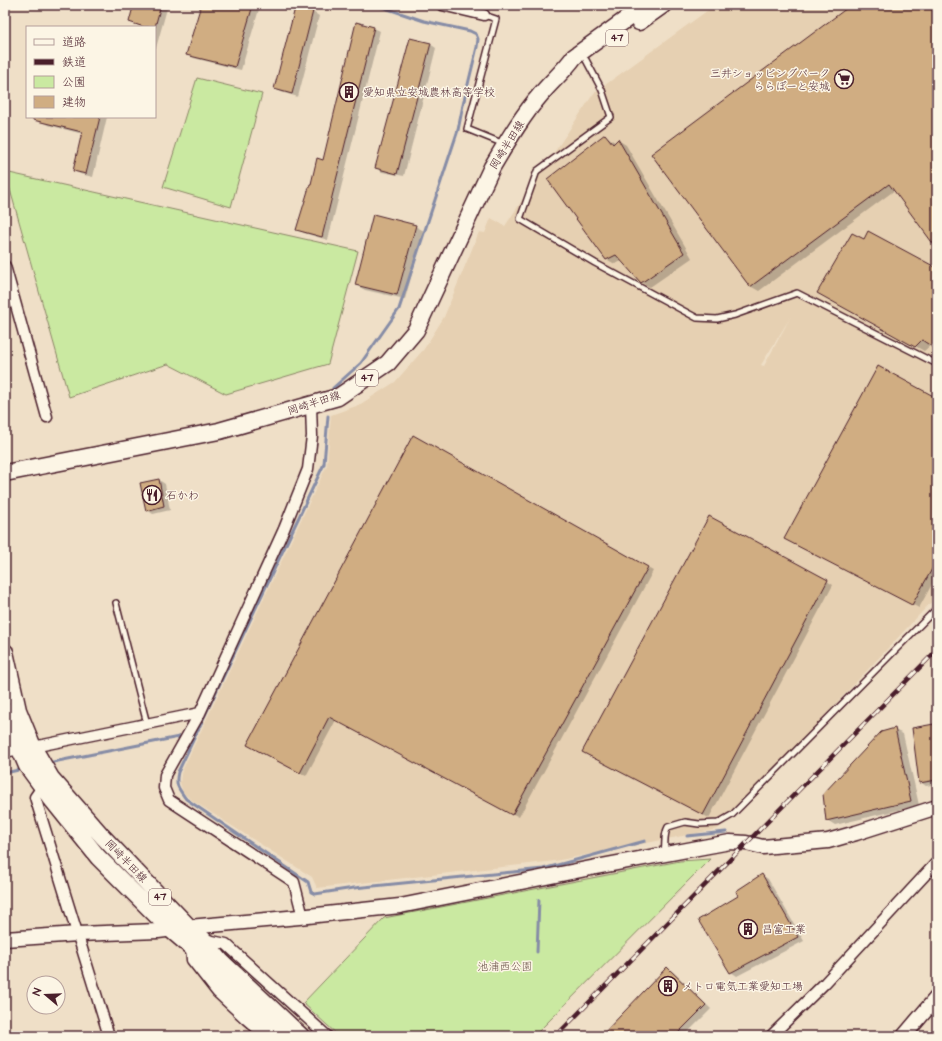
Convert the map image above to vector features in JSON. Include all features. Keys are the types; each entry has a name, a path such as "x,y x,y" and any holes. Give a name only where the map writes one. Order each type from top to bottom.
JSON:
{"main road":[{"name":"岡崎半田線","path":"5,473 219,431 338,398 388,363 416,330 492,167 505,145 540,95 574,57 646,5"},
{"name":"47","path":"568,65 583,63 663,5"},
{"name":"岡崎半田線","path":"5,652 18,710 19,749 51,778 82,814 189,927 197,943 241,1000 282,1036"},
{"name":"岡崎半田線","path":"5,712 19,749 28,766 42,787 98,857 172,930 197,943 221,960 300,1036"}],"street":[{"path":"442,5 484,15"},
{"path":"5,266 47,417"},
{"path":"303,917 294,882 169,800 164,788 165,775 200,713 284,529 308,469 312,436 311,405"},
{"path":"19,749 200,713"},
{"path":"42,787 35,797 109,1036"},
{"path":"5,939 172,930 189,927 303,917 400,906 730,842 746,843 763,847 828,841 937,806"},
{"path":"771,1036 825,982 937,862"},
{"path":"266,1036 217,992 192,960 197,943 226,944 327,1036"},
{"path":"904,1036 937,996"}],"lane":[{"path":"484,15 496,19 467,129 505,145"},
{"path":"586,60 602,90 611,117 537,171 520,219 595,263 696,318 717,320 797,293 937,364"},
{"path":"116,603 147,724"},
{"path":"664,854 666,844 664,834 668,827 686,822 700,824 718,823 732,815 937,608"}],"shaded area":[{"path":"715,5 937,5 937,596 718,829 555,861 317,888 312,877 190,799 183,792 180,783 181,773 327,465 331,415 359,405 395,382 424,349 444,317 479,232 485,233 491,218 505,226 594,93","holes":["790,318 764,366 761,365"]}],"green space":[{"path":"197,78 262,94 231,207 163,187"},
{"path":"5,172 358,251 328,364 226,394 168,364 69,397"},
{"name":"池浦西公園","path":"710,859 534,1036 339,1036 303,1003 384,918 680,861"}],"building":[{"path":"145,5 161,5 155,26 141,26 129,22 133,7 144,9"},
{"path":"201,5 253,5 235,67 186,55"},
{"name":"三井ショッピングパーク ららぽーと安城","path":"851,5 937,5 937,249 889,184 750,287 651,154"},
{"path":"295,8 313,11 292,94 274,89"},
{"name":"愛知県立安城農林高等学校","path":"356,22 374,27 322,237 296,230 311,184 317,158 323,160"},
{"path":"410,38 431,43 397,174 375,168"},
{"path":"33,118 100,118 86,174 73,171 82,132 33,120"},
{"path":"605,134 613,144 618,139 684,253 641,283 616,255 606,260 547,179"},
{"path":"373,214 416,225 397,295 355,285"},
{"path":"868,231 937,268 937,350 922,340 915,347 817,293 852,233 864,239"},
{"path":"878,366 937,398 937,560 912,605 784,539"},
{"path":"413,435 648,567 512,815 329,717 300,773 247,745"},
{"name":"石かわ","path":"159,479 164,506 146,511 140,483"},
{"path":"709,516 828,580 703,815 582,752"},
{"path":"934,724 937,740 937,780 919,783 912,728"},
{"path":"895,728 911,801 826,821 823,794 881,732"},
{"name":"昌富工業","path":"762,874 798,937 730,973 698,920 738,896 736,891"},
{"name":"メトロ電気工業愛知工場","path":"667,967 706,1005 675,1036 601,1036"}],"waterway":[{"path":"333,388 361,363 399,309 458,130 478,39 476,34 470,31 424,21 376,5"},
{"path":"328,416 324,464 178,772 178,786 186,799 308,882 311,892 315,894 354,888 543,869 645,841"},
{"path":"48,763 184,736"},
{"path":"5,773 23,769"},
{"path":"687,836 726,832"},
{"path":"537,952 539,900"}],"railway":[{"path":"556,1036 937,650"}],"place":[{"name":"三井ショッピングパーク ららぽーと安城","path":"844,79"},
{"name":"愛知県立安城農林高等学校","path":"349,92"},
{"name":"石かわ","path":"152,495"},
{"name":"昌富工業","path":"748,929"},
{"name":"メトロ電気工業愛知工場","path":"668,986"}]}
